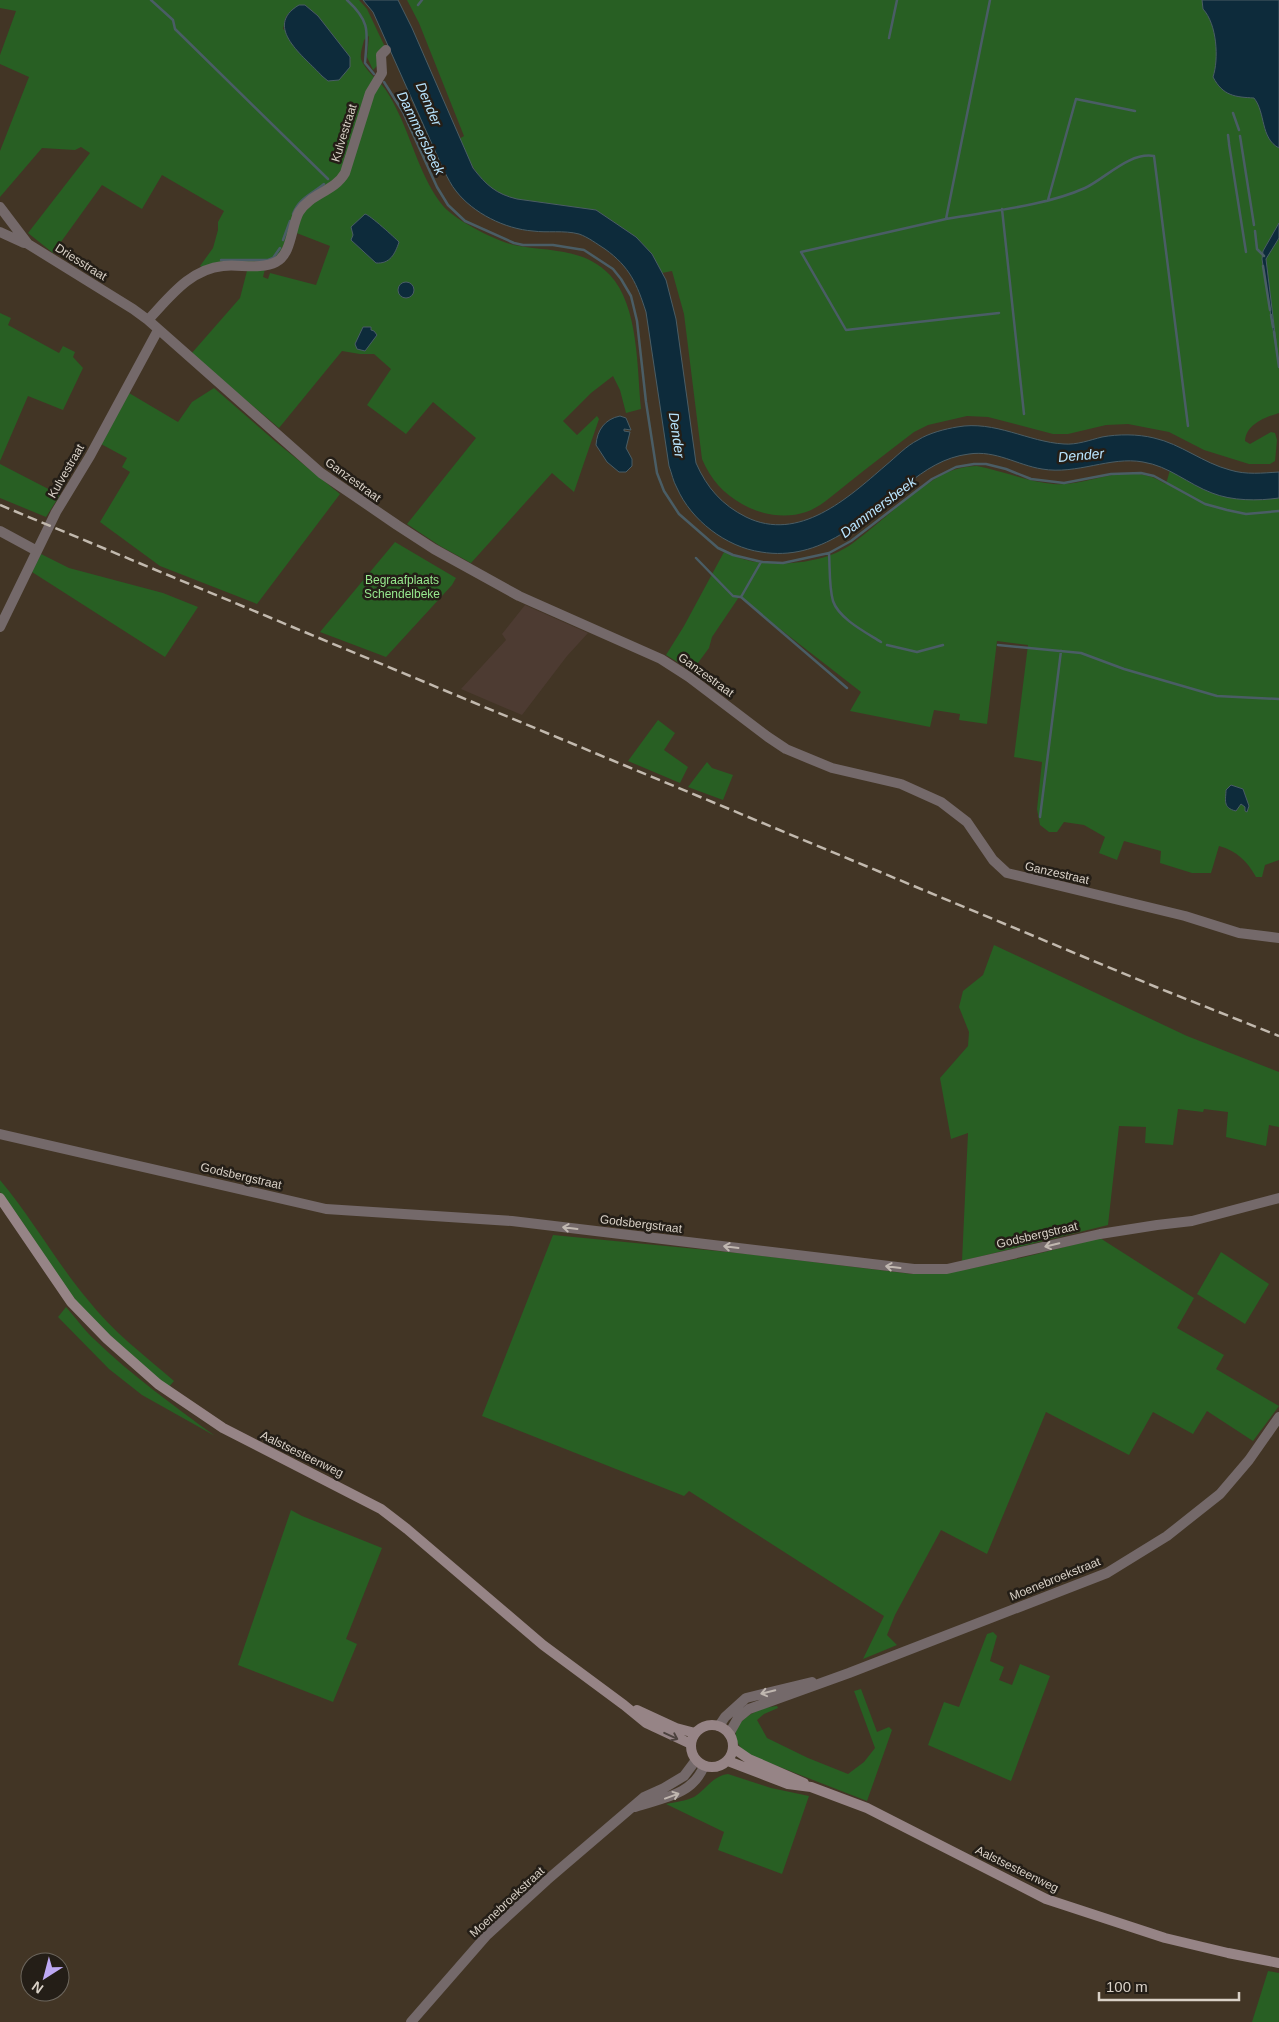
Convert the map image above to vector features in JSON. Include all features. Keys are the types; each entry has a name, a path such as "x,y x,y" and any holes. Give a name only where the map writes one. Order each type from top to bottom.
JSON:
{"main road":[{"name":"Aalstsesteenweg","path":"0,1198 71,1302 106,1340 158,1384 202,1416 223,1428 381,1509 543,1645 646,1723 691,1744"},
{"name":"Aalstsesteenweg","path":"624,1705 668,1724 695,1733"},
{"path":"706,1726 719,1726 729,1734 733,1748 728,1761 721,1766 712,1768 700,1763 692,1756 691,1744 695,1733 706,1726"},
{"name":"Aalstsesteenweg","path":"733,1748 749,1759 811,1787 867,1808 1046,1899 1165,1938 1228,1954 1279,1963"},
{"name":"Aalstsesteenweg","path":"728,1761 788,1784 811,1787"}],"street":[{"name":"Kulvestraat","path":"148,320 182,284 202,271 223,266 266,266 279,261 287,247 298,213 304,205 317,194 338,183 345,173 370,93 382,73 381,55 386,50"},
{"name":"Driesstraat","path":"0,207 28,244 133,309 158,330"},
{"path":"0,232 28,244"},
{"name":"Kulvestraat","path":"0,627 56,512 90,456 158,330"},
{"name":"Ganzestraat","path":"158,330 321,473 434,550 519,596 661,659 689,677 786,749 825,766 902,784 941,802 967,822 992,860 1006,873 1185,916 1239,933 1279,938"},
{"path":"0,531 37,550"},
{"name":"Godsbergstraat","path":"0,1134 326,1209 512,1221 914,1269 947,1269 1100,1234 1192,1222 1279,1198"},
{"name":"Moenebroekstraat","path":"729,1734 738,1718 749,1709 850,1674 1107,1573 1167,1536 1220,1494 1249,1460 1279,1417"},
{"name":"Moenebroekstraat","path":"719,1726 725,1717 746,1698 850,1674"},
{"name":"Moenebroekstraat","path":"411,2022 487,1935 547,1880 644,1797 684,1776 700,1763"}],"shaded area":[{"path":"525,605 588,633 567,656 522,715 461,689 506,640 502,634"}],"green space":[{"path":"0,0 359,0 367,9 385,47 377,66 373,70 367,57 369,36 364,40 361,59 365,67 386,90 402,120 423,172 444,207 467,224 506,243 565,252 588,259 610,275 619,288 627,303 635,339 641,409 626,413 620,390 613,376 591,393 563,421 577,435 597,416 599,419 574,492 552,473 471,563 440,546 407,524 476,438 433,402 406,434 367,405 391,369 374,354 342,351 279,428 191,354 240,298 248,267 265,269 263,277 268,279 270,273 316,285 330,246 294,232 303,200 294,214 282,249 272,260 200,266 213,248 218,230 218,222 224,211 162,175 142,209 102,185 53,253 28,233 90,153 81,147 75,150 42,148 0,197 0,151 29,77 0,64 0,55 16,11 0,8","holes":["305,5 318,16 351,60 283,29 286,16"]},
{"path":"407,0 1279,0 1279,413 1257,422 1249,430 1245,441 1250,444 1271,432 1275,433 1277,440 1275,461 1270,464 1249,464 1204,450 1169,432 1128,424 1106,425 1068,434 1053,434 988,417 967,416 928,425 914,432 827,500 806,512 790,515 773,515 749,508 718,485 702,459 684,314 672,271 662,273 652,254 636,237 596,210 517,199 495,190 480,177 459,139 464,136 419,23"},
{"path":"0,313 11,318 8,325 59,353 63,346 75,352 73,357 83,368 63,410 28,396 0,461"},
{"path":"214,388 340,494 257,604 160,566 100,522 130,472 122,467 127,458 101,444 129,393 178,422 192,402"},
{"path":"0,464 60,495 46,517 0,498"},
{"path":"977,466 1053,484 1077,483 1125,473 1150,477 1166,484 1170,470 1212,493 1258,500 1279,498 1279,860 1265,865 1262,877 1256,877 1245,861 1236,854 1219,846 1211,873 1192,873 1160,863 1161,851 1124,841 1117,860 1099,853 1105,837 1084,825 1064,822 1057,832 1049,832 1040,825 1037,809 1042,762 1014,757 1028,645 997,641 987,724 959,720 960,714 934,710 930,727 850,711 861,692 739,597 712,637 709,648 692,671 666,655 724,552 749,561 769,563 794,563 832,555 853,543 937,477 959,468"},
{"name":"Begraafplaats Schendelbeke","path":"395,542 456,578 452,585 386,657 320,632"},
{"path":"41,554 69,568 163,593 198,607 165,657 32,572"},
{"path":"658,720 675,733 664,750 688,767 680,783 628,761"},
{"path":"707,762 712,768 733,775 723,800 688,787"},
{"path":"994,945 1187,1036 1279,1072 1279,1127 1269,1125 1266,1146 1226,1137 1228,1112 1204,1109 1203,1112 1178,1109 1173,1145 1145,1143 1146,1127 1119,1126 1108,1225 962,1261 968,1133 951,1139 940,1078 968,1046 969,1032 959,1007 963,991 983,975"},
{"path":"0,1180 23,1209 65,1271 97,1311 174,1381 167,1389 85,1312 66,1288 0,1192"},
{"path":"553,1235 748,1254 912,1274 953,1272 1025,1257 1100,1238 1194,1298 1177,1328 1224,1355 1216,1369 1279,1406 1253,1441 1207,1411 1193,1434 1153,1412 1129,1455 1046,1412 987,1554 941,1530 895,1615 887,1635 897,1645 863,1659 884,1616 689,1491 684,1496 482,1416"},
{"path":"1221,1252 1269,1284 1245,1324 1197,1294"},
{"path":"66,1307 90,1335 123,1365 215,1436 142,1395 109,1369 58,1317"},
{"path":"291,1510 382,1548 346,1639 357,1644 333,1702 238,1665"},
{"path":"993,1632 997,1636 990,1661 1004,1667 999,1680 1012,1685 1020,1664 1050,1676 1011,1781 928,1745 944,1702 959,1707 987,1634"},
{"path":"861,1689 877,1732 889,1727 892,1730 867,1801 749,1755 740,1746 736,1738 736,1730 747,1716 756,1711 777,1706 778,1708 764,1714 757,1720 767,1738 808,1758 848,1774 864,1762 875,1748 854,1691"},
{"path":"728,1774 771,1788 809,1796 782,1874 718,1850 724,1832 666,1804 694,1797 718,1777"},
{"path":"1268,1971 1279,1973 1279,2022 1252,2022"}],"water":[{"name":"Dender","path":"363,0 398,0 473,168 487,184 503,194 517,199 596,210 636,237 652,254 666,280 676,319 696,463 716,495 746,517 766,524 804,521 839,503 914,442 937,432 971,426 985,426 1037,440 1064,444 1079,443 1115,435 1135,435 1154,438 1220,467 1236,472 1279,472 1279,498 1245,500 1220,496 1161,467 1143,462 1118,461 1068,470 1055,470 1033,467 1006,458 979,453 951,458 928,469 857,524 822,544 803,551 783,553 761,552 748,549 723,538 711,530 691,511 683,500 669,466 646,312 627,269 605,249 582,235 567,232 522,230 512,227 480,213 463,199 444,171 373,12"},
{"path":"1202,0 1279,0 1279,148 1273,144 1266,132 1258,104 1254,98 1241,97 1225,92 1213,77 1216,61 1216,42 1208,15 1203,9"},
{"path":"299,5 305,5 318,16 350,57 350,67 339,80 328,81 290,42 285,23 289,14"},
{"path":"365,214 399,242 394,254 385,262 376,263 351,240 353,235 351,227"},
{"path":"1279,223 1279,238 1266,259 1279,367 1262,259 1263,251"},
{"path":"403,282 409,282 414,287 412,296 403,298 398,293 398,287"},
{"path":"363,327 371,327 371,330 377,335 365,351 357,349 355,344"},
{"path":"615,417 626,418 631,430 624,429 624,431 630,432 626,448 632,459 632,466 626,472 619,472 607,462 596,445 598,435 603,426"},
{"path":"1231,785 1243,789 1249,806 1247,812 1241,804 1236,811 1227,805 1225,800 1226,790"}],"waterway":[{"path":"151,0 173,20 175,29 328,179"},
{"name":"Dammersbeek","path":"347,0 361,15 364,22 367,36 365,63 374,74"},
{"path":"418,5 422,0"},
{"path":"889,38 897,0"},
{"path":"990,0 946,219 1053,199 1085,188 1136,158 1154,156 1188,426"},
{"name":"Dammersbeek","path":"384,82 403,112 437,187 448,205 465,221 514,243 523,245 553,245 584,250 613,269 621,279 631,296 637,321 646,402 657,473 664,491 679,514 718,548 733,555 762,562 783,563 829,553 851,541 932,479 956,467 974,464 986,464 1006,469 1031,479 1064,483 1111,474 1141,473 1154,476 1205,504 1246,514 1279,511"},
{"path":"1048,200 1076,99 1135,111"},
{"path":"1233,113 1239,130"},
{"path":"1228,135 1229,143"},
{"path":"1240,136 1254,225"},
{"path":"1229,144 1246,252"},
{"path":"293,214 302,200 324,184"},
{"path":"1002,209 1024,414"},
{"path":"946,219 801,252 846,330 999,313"},
{"path":"283,240 290,221"},
{"path":"1255,231 1257,249 1264,256"},
{"path":"221,260 268,260 273,258 280,248"},
{"path":"1263,266 1270,310"},
{"path":"1271,315 1273,327"},
{"path":"1274,332 1279,367"},
{"path":"829,553 831,590 836,608 847,620 881,642"},
{"path":"696,558 733,596 740,597"},
{"path":"761,562 741,597 847,688"},
{"path":"887,645 917,652 943,645"},
{"path":"998,645 1081,653 1124,669 1217,696 1279,699"},
{"path":"1040,817 1061,651"}],"railway":[{"path":"0,505 1156,987 1279,1036"}]}
